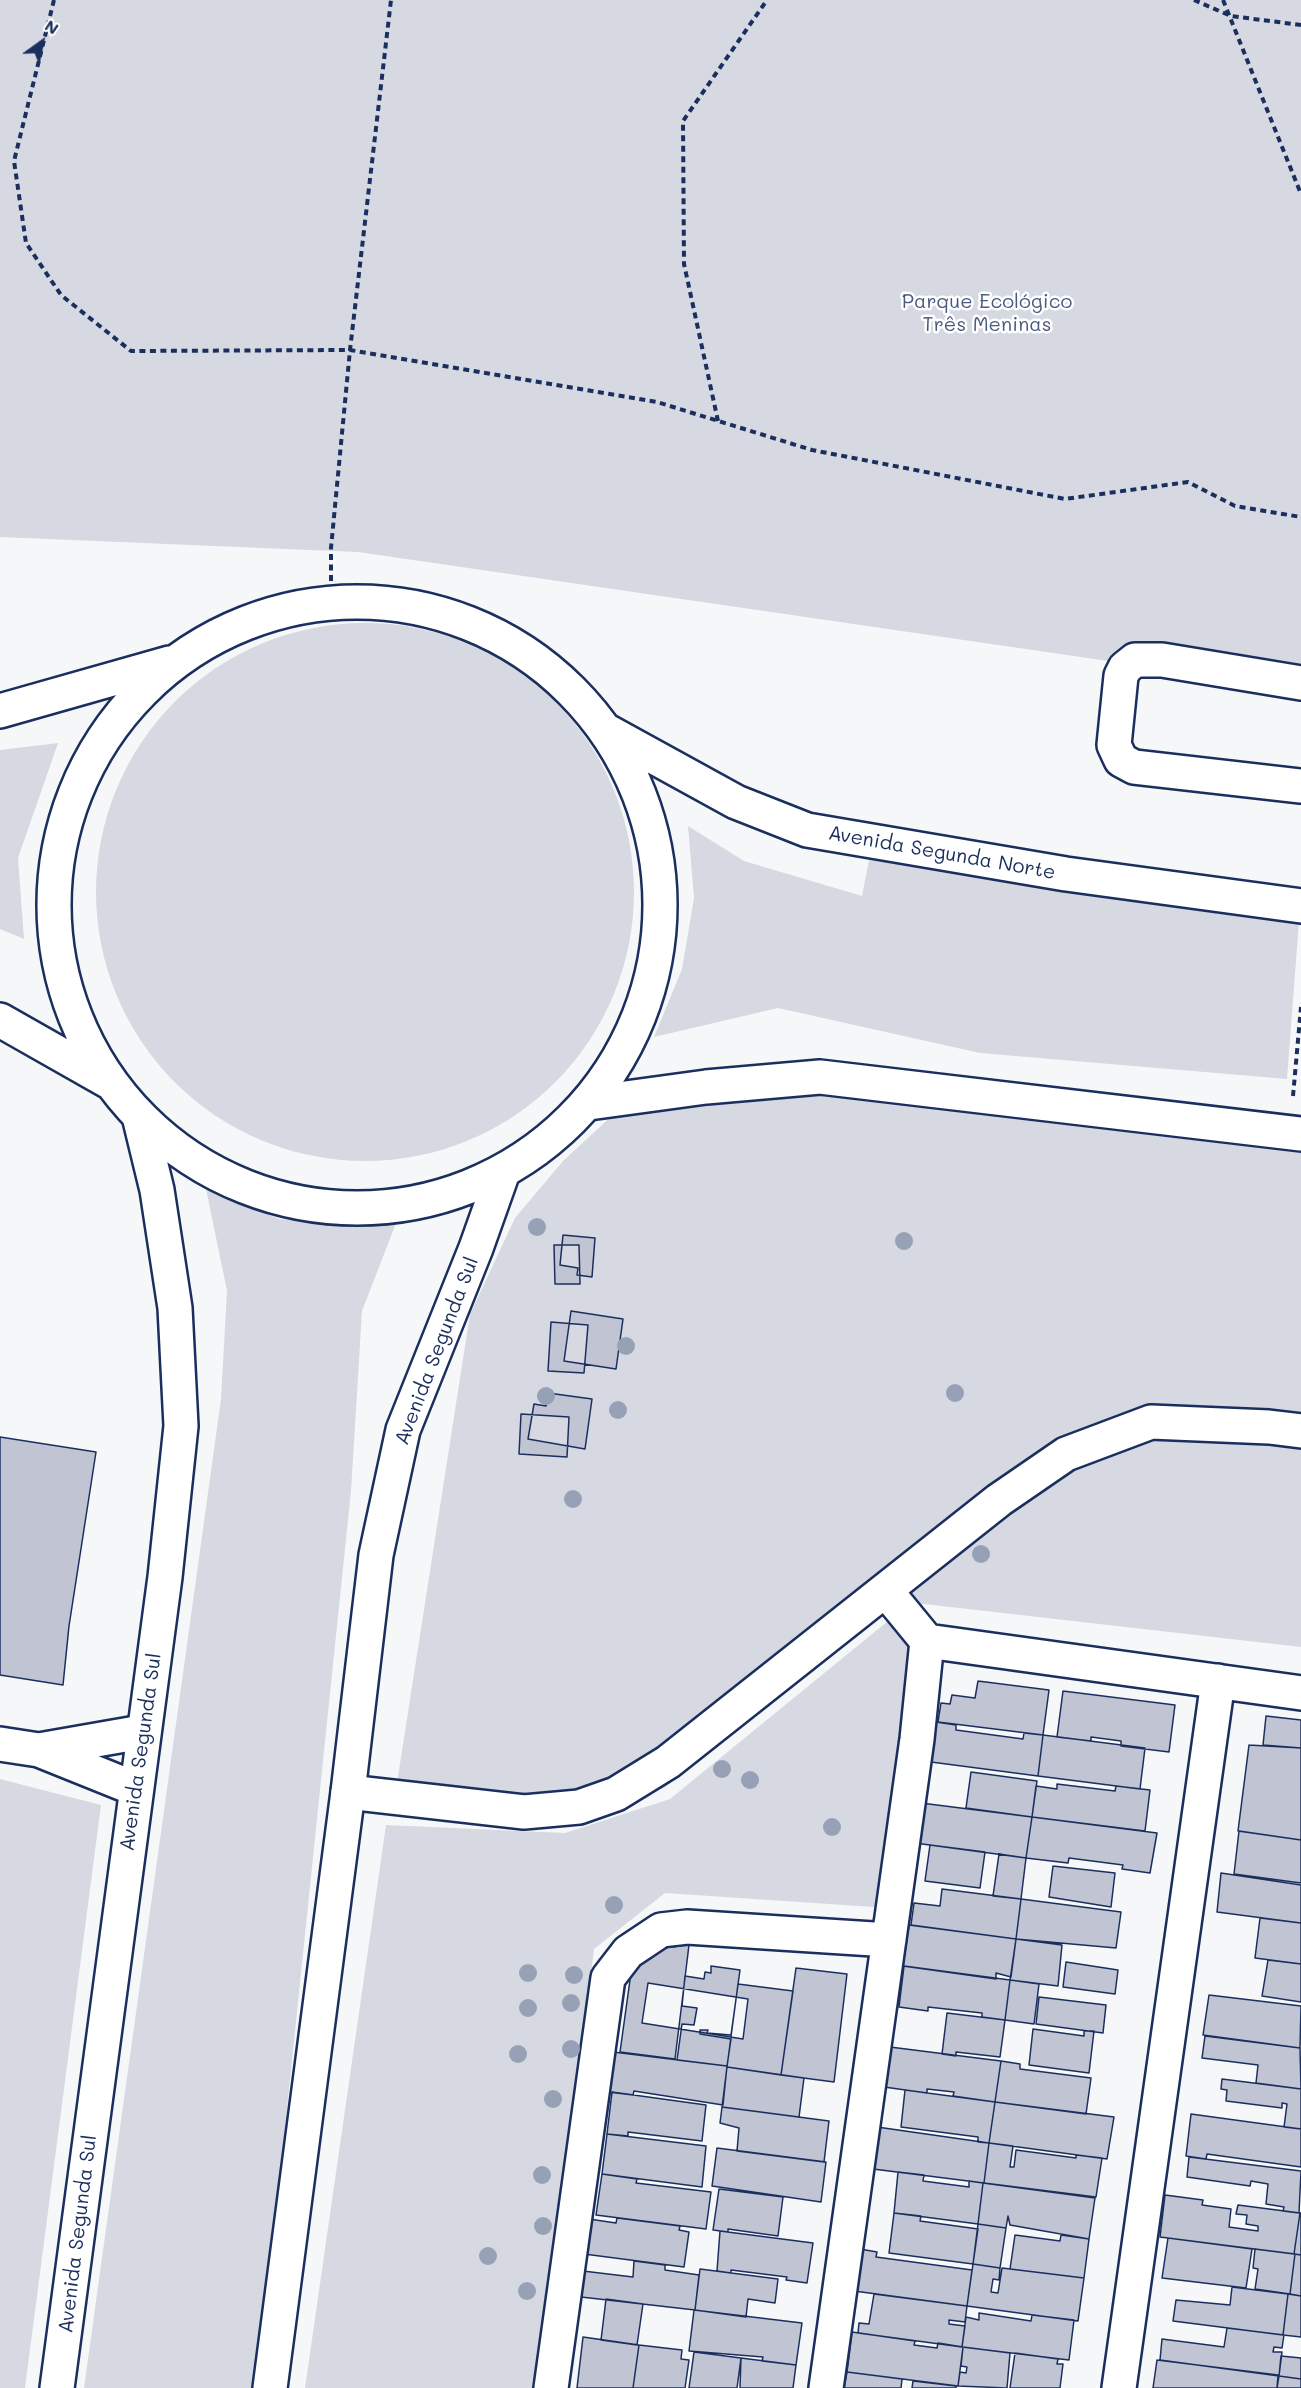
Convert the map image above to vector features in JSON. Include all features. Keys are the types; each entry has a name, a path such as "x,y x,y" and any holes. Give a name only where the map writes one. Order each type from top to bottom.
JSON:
{"main road":[{"path":"331,602 394,604 455,618 512,645 563,683 604,730 634,780 652,834 660,903 658,948 645,1004 622,1056 589,1103 549,1142 503,1173 442,1197 377,1208 312,1205 249,1188 190,1158 139,1116 111,1083 73,1014 54,938 56,860 76,786 116,718 171,663 220,633 274,612 331,602"},
{"path":"1301,682 1162,660 1134,660 1125,668 1121,676 1114,745 1121,760 1134,767 1301,786"},
{"path":"0,711 171,663"},
{"name":"Avenida Segunda Norte","path":"604,730 736,802 807,830 1066,874 1301,906"},
{"path":"0,1020 111,1083"},
{"path":"589,1103 706,1087 820,1077 1295,1133"},
{"name":"Avenida Segunda Sul","path":"57,2388 142,1732 165,1577 181,1426 175,1308 157,1190 139,1116"},
{"name":"Avenida Segunda Sul","path":"270,2388 348,1792 376,1555 403,1430 476,1248 503,1173"},
{"path":"348,1792 525,1812 579,1807 607,1797 668,1762 999,1500 1066,1454 1151,1422 1269,1427 1301,1431"},
{"path":"886,1591 927,1641 1301,1693"},
{"path":"826,2388 917,1739 927,1641"},
{"path":"1119,2388 1218,1681"},
{"path":"39,1750 142,1732"},
{"path":"0,1744 39,1750 136,1789"},
{"path":"551,2388 608,1978 628,1952 661,1930 687,1927 889,1940"}],"path":[{"path":"54,0 14,161 26,243 62,295 131,351 350,350 657,402 812,450 1065,499 1188,482 1234,506 1301,517"},
{"path":"331,602 331,548 350,350 391,0"},
{"path":"718,421 684,264 683,121 767,0"},
{"path":"1194,0 1231,16 1301,25"},
{"path":"1223,0 1301,194"},
{"path":"1295,1133 1301,1007"}],"green space":[{"name":"Parque Ecológico Três Meninas","path":"0,0 1301,0 1301,689 358,552 0,537"},
{"path":"365,623 417,629 468,644 514,669 555,702 588,743 613,789 628,840 634,892 628,944 613,995 588,1041 555,1082 514,1115 468,1140 417,1155 365,1161 313,1155 262,1140 216,1115 175,1082 142,1041 117,995 102,944 96,892 102,840 117,789 142,743 175,702 216,669 262,644 313,629"},
{"path":"58,743 18,858 24,939 0,929 0,750"},
{"path":"688,826 744,861 862,896 869,860 1299,921 1287,1079 980,1053 778,1008 654,1037 682,969 694,898"},
{"path":"838,1076 1301,1135 1301,1647 889,1600 664,1788 562,1819 392,1815 470,1314 515,1218 563,1161 615,1113"},
{"path":"206,1189 279,1219 333,1223 398,1218 362,1311 351,1491 258,2388 84,2388 221,1399 227,1291"},
{"path":"888,1621 930,1656 889,1908 665,1893 594,1949 538,2388 305,2388 386,1825 565,1833 670,1799"},
{"path":"0,1779 101,1805 25,2388 0,2388"}],"building":[{"path":"563,1235 595,1238 592,1277 577,1275 578,1268 560,1265"},
{"path":"554,1245 579,1245 580,1284 555,1284"},
{"path":"571,1311 623,1319 616,1369 564,1361"},
{"path":"551,1322 588,1325 584,1373 548,1371"},
{"path":"548,1393 592,1399 585,1449 528,1439 534,1404 546,1406"},
{"path":"521,1414 569,1417 567,1457 519,1454"},
{"path":"0,1437 96,1452 69,1626 63,1685 0,1675"},
{"path":"978,1681 1049,1690 1043,1735 938,1722 941,1703 950,1704 952,1695 975,1698"},
{"path":"1063,1691 1175,1705 1169,1752 1121,1746 1121,1741 1091,1737 1091,1741 1057,1737"},
{"path":"1266,1716 1301,1720 1301,1748 1263,1745"},
{"path":"936,1722 956,1725 956,1730 1023,1739 1024,1733 1043,1735 1038,1776 931,1762"},
{"path":"1043,1735 1145,1748 1140,1789 1038,1776"},
{"path":"1249,1745 1301,1748 1301,1840 1238,1831"},
{"path":"971,1772 1037,1781 1032,1817 966,1808"},
{"path":"1057,1784 1115,1791 1116,1786 1150,1790 1145,1831 1032,1817 1036,1786 1057,1789"},
{"path":"921,1803 1032,1817 1026,1858 915,1843"},
{"path":"1032,1817 1157,1833 1150,1873 1122,1869 1123,1865 1069,1858 1068,1863 1026,1858"},
{"path":"1239,1831 1301,1840 1301,1883 1234,1874"},
{"path":"930,1845 985,1852 980,1888 925,1881"},
{"path":"999,1854 1026,1858 1021,1899 993,1896"},
{"path":"1053,1866 1115,1873 1111,1907 1049,1897"},
{"path":"1221,1873 1301,1885 1301,1923 1217,1912"},
{"path":"942,1889 1021,1899 1016,1939 911,1925 914,1903 940,1906"},
{"path":"1021,1899 1121,1912 1116,1948 1016,1939"},
{"path":"1260,1918 1301,1923 1301,1964 1255,1958"},
{"path":"909,1925 1016,1939 1011,1977 996,1973 996,1979 903,1966"},
{"path":"1016,1939 1062,1945 1058,1986 1010,1980"},
{"path":"689,1945 675,2059 620,2052 630,1980 623,1974 664,1948"},
{"path":"1268,1960 1301,1964 1301,2002 1262,1996"},
{"path":"1066,1962 1118,1970 1115,1994 1063,1987"},
{"path":"711,1966 740,1970 731,2035 707,2033 708,2030 700,2030 700,2034 731,2039 727,2066 677,2060 682,2024 694,2025 697,2008 682,2006 685,1976 704,1979 705,1972 711,1973"},
{"path":"904,1966 1010,1980 1005,2020 982,2017 982,2013 928,2007 928,2011 899,2007"},
{"path":"796,1968 847,1974 834,2082 781,2075"},
{"path":"1010,1980 1039,1984 1034,2024 1005,2020"},
{"path":"648,1983 748,1999 743,2039 642,2023"},
{"path":"738,1984 793,1991 781,2075 727,2067"},
{"path":"1209,1995 1301,2006 1300,2048 1203,2035"},
{"path":"1039,1997 1106,2005 1103,2033 1036,2024"},
{"path":"947,2013 1005,2020 1000,2057 956,2052 956,2056 942,2054"},
{"path":"1033,2029 1084,2036 1084,2031 1094,2031 1089,2073 1029,2065"},
{"path":"1205,2036 1300,2048 1301,2089 1256,2083 1258,2065 1202,2058"},
{"path":"890,2047 1001,2061 995,2102 953,2096 954,2092 927,2089 927,2093 884,2087"},
{"path":"613,2052 727,2066 723,2105 634,2091 633,2095 608,2092"},
{"path":"1001,2061 1020,2064 1020,2069 1091,2078 1086,2114 995,2102"},
{"path":"727,2067 804,2078 799,2117 722,2107"},
{"path":"1222,2079 1301,2089 1301,2129 1284,2127 1287,2104 1282,2103 1282,2108 1226,2101 1227,2090 1221,2089"},
{"path":"905,2090 995,2102 989,2143 978,2142 978,2137 901,2127"},
{"path":"612,2092 706,2105 702,2141 628,2132 628,2136 607,2134"},
{"path":"995,2102 1114,2117 1107,2159 989,2143"},
{"path":"722,2107 829,2121 824,2162 737,2151 739,2128 720,2123"},
{"path":"1191,2114 1301,2129 1301,2167 1207,2154 1206,2159 1186,2156"},
{"path":"877,2127 989,2143 984,2183 873,2169"},
{"path":"607,2134 706,2146 702,2187 602,2174"},
{"path":"989,2143 1013,2146 1010,2167 1014,2167 1016,2150 1076,2158 1076,2155 1102,2158 1096,2197 984,2183"},
{"path":"717,2148 826,2162 821,2202 712,2186"},
{"path":"1189,2157 1301,2171 1299,2213 1283,2211 1284,2207 1266,2204 1268,2184 1251,2181 1250,2186 1187,2177"},
{"path":"898,2172 924,2175 923,2181 969,2187 969,2181 983,2183 978,2224 894,2213"},
{"path":"602,2174 637,2179 636,2183 711,2192 706,2229 596,2215"},
{"path":"983,2183 1095,2198 1089,2239 1010,2225 1008,2216 1006,2228 978,2224"},
{"path":"719,2189 783,2197 778,2236 728,2229 728,2232 713,2230"},
{"path":"1165,2195 1203,2200 1202,2205 1231,2209 1229,2227 1258,2231 1258,2226 1246,2224 1247,2215 1236,2214 1238,2205 1300,2213 1294,2254 1160,2237"},
{"path":"894,2213 921,2216 920,2221 978,2229 973,2264 889,2253"},
{"path":"1301,2213 1301,2255 1294,2254"},
{"path":"617,2218 680,2226 679,2230 689,2232 684,2267 584,2254 589,2219 616,2223"},
{"path":"978,2224 1006,2228 1000,2268 973,2264"},
{"path":"720,2231 813,2243 807,2283 786,2280 787,2277 731,2270 731,2273 717,2271"},
{"path":"1015,2235 1060,2241 1061,2235 1089,2239 1084,2278 1010,2269"},
{"path":"1168,2238 1252,2249 1246,2288 1162,2278"},
{"path":"860,2249 877,2252 876,2257 972,2270 967,2306 854,2291"},
{"path":"1255,2249 1295,2254 1290,2294 1255,2289 1258,2269 1253,2268"},
{"path":"1295,2254 1301,2255 1301,2296 1290,2294"},
{"path":"634,2261 665,2265 665,2270 699,2275 695,2310 581,2297 583,2271 633,2277"},
{"path":"973,2264 1000,2268 999,2280 993,2279 991,2292 998,2293 1002,2268 1084,2278 1078,2321 967,2306"},
{"path":"700,2269 778,2279 775,2303 748,2299 746,2317 695,2310"},
{"path":"1232,2287 1288,2294 1283,2335 1173,2321 1176,2300 1230,2305"},
{"path":"874,2294 967,2306 965,2322 949,2320 949,2324 965,2326 962,2347 858,2333 859,2323 869,2324"},
{"path":"1288,2294 1301,2296 1301,2337 1283,2335"},
{"path":"606,2299 643,2304 637,2345 601,2340"},
{"path":"694,2310 802,2323 796,2365 762,2361 763,2357 689,2351"},
{"path":"979,2313 1031,2321 1032,2315 1074,2320 1069,2360 962,2347 966,2317 979,2320"},
{"path":"1227,2328 1284,2335 1282,2348 1274,2347 1273,2352 1282,2352 1279,2376 1160,2360 1162,2339 1224,2347"},
{"path":"852,2332 915,2341 914,2345 937,2348 938,2343 963,2347 958,2386 847,2372"},
{"path":"583,2337 639,2345 633,2388 577,2388"},
{"path":"639,2345 682,2350 681,2359 689,2360 685,2388 633,2388"},
{"path":"963,2347 1010,2353 1007,2388 958,2386 960,2372 966,2373 967,2367 961,2366"},
{"path":"694,2352 741,2358 737,2388 689,2388"},
{"path":"1015,2353 1058,2359 1057,2364 1063,2364 1060,2388 1010,2388"},
{"path":"1281,2356 1301,2358 1301,2379 1279,2376"},
{"path":"741,2358 796,2365 793,2388 740,2388"},
{"path":"1157,2360 1278,2375 1277,2388 1153,2388"},
{"path":"847,2372 902,2379 901,2388 844,2388"},
{"path":"1279,2376 1301,2379 1301,2388 1277,2388"},
{"path":"913,2381 956,2386 956,2388 912,2388"}]}
